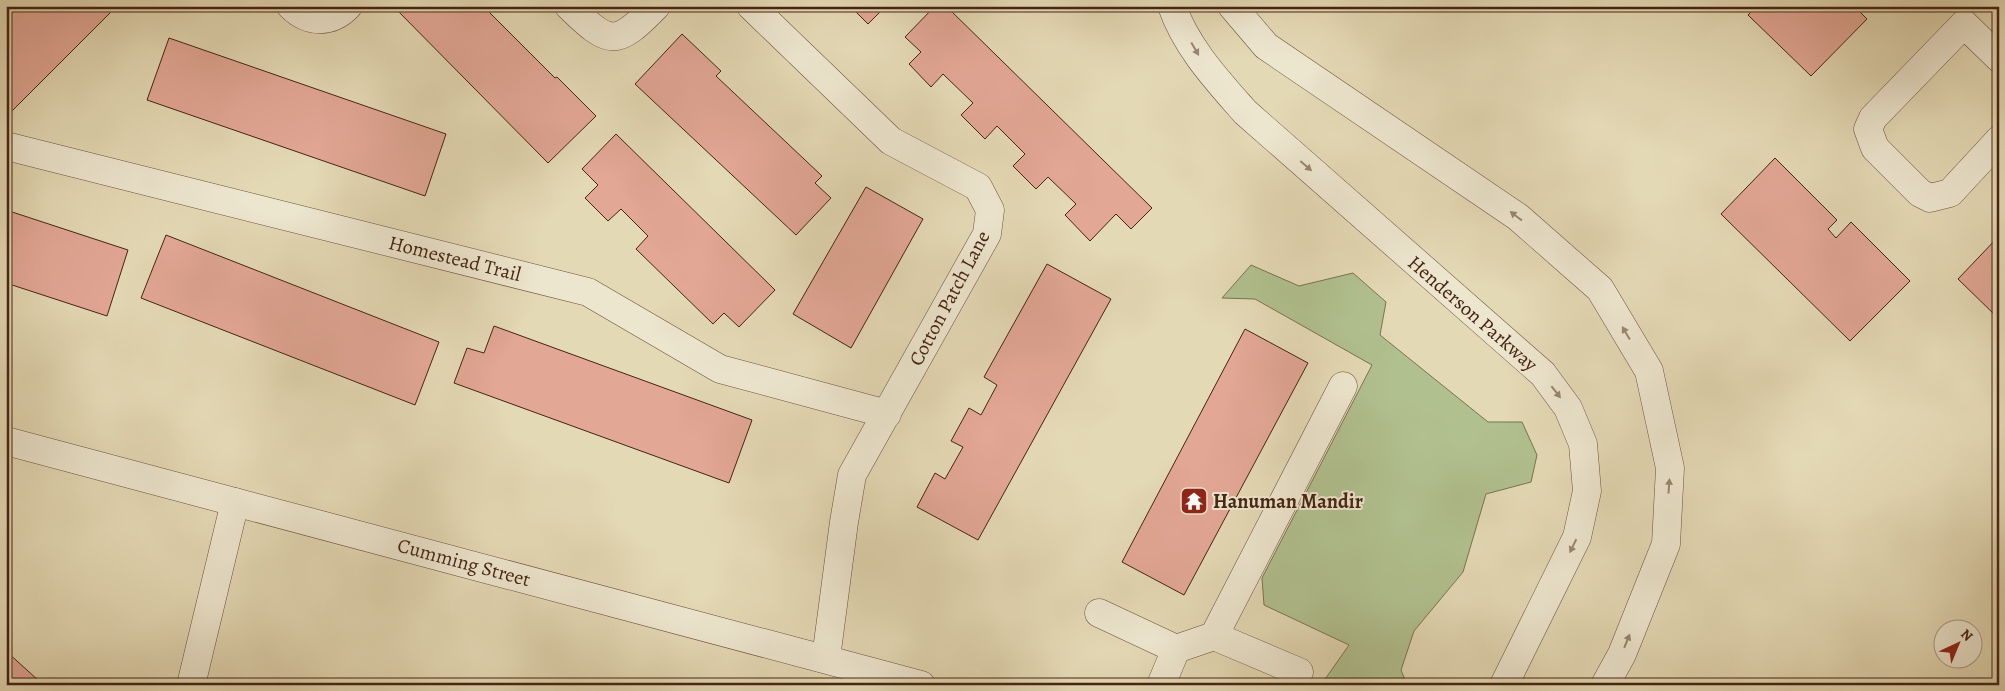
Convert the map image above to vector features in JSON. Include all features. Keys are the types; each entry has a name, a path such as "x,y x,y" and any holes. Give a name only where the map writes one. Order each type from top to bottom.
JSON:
{"street":[{"path":"291,6 298,13 311,19 329,19 348,6"},
{"path":"569,6 592,28 606,36 618,37 633,30 656,6"},
{"name":"Cotton Patch Lane","path":"751,6 891,141 978,187 990,210 987,234 852,475 826,658"},
{"name":"Henderson Parkway","path":"1172,6 1175,16 1204,65 1245,112 1543,374 1568,408 1583,444 1587,490 1577,537 1504,685"},
{"path":"1232,6 1266,46 1518,217 1600,289 1649,371 1670,468 1666,544 1622,654 1605,685"},
{"path":"1999,58 1972,15 1873,118 1868,129 1875,148 1920,193 1930,198 1950,192 1999,140"},
{"name":"Homestead Trail","path":"6,146 588,292 720,369 887,414"},
{"path":"1214,636 1343,386"},
{"name":"Cumming Street","path":"6,441 918,684"},
{"path":"191,685 235,502"},
{"path":"1099,613 1176,649 1214,636 1299,672"},
{"path":"1161,685 1176,649"}],"green space":[{"path":"1251,265 1299,286 1353,273 1386,302 1380,335 1488,422 1522,422 1537,455 1531,482 1486,494 1463,572 1414,631 1401,670 1407,685 1321,685 1349,645 1264,605 1262,578 1372,365 1255,299 1222,298"}],"building":[{"path":"14,6 117,6 12,111 6,105 6,14"},
{"path":"393,6 483,6 596,116 548,163"},
{"path":"850,6 886,6 868,24"},
{"path":"935,6 946,6 1152,208 1131,229 1116,214 1090,241 1065,215 1076,204 1048,177 1036,189 1013,166 1025,154 997,126 985,139 961,115 973,103 943,74 931,87 909,64 921,52 905,37"},
{"path":"1757,6 1854,6 1867,19 1811,76 1748,15"},
{"path":"682,34 721,71 716,76 822,176 815,183 831,198 796,235 635,84"},
{"path":"169,38 446,134 425,196 147,100"},
{"path":"616,134 775,290 739,327 724,313 713,324 636,249 648,236 621,209 608,221 585,198 598,185 582,169"},
{"path":"1775,158 1837,220 1828,229 1836,238 1851,222 1910,281 1850,341 1721,214"},
{"path":"866,187 923,219 851,348 793,314"},
{"path":"6,210 128,250 107,316 6,283"},
{"path":"166,235 439,342 415,405 141,298"},
{"path":"1999,236 1999,319 1958,279"},
{"path":"1047,264 1111,299 978,540 917,507 935,473 945,479 963,447 951,441 969,408 981,415 997,385 984,377"},
{"path":"494,326 752,420 729,483 454,383 467,348 484,353"},
{"path":"1245,329 1308,363 1184,595 1122,562"},
{"path":"6,651 39,681 35,685 6,685"}],"place":[{"name":"Hanuman Mandir","path":"1194,501"}]}
